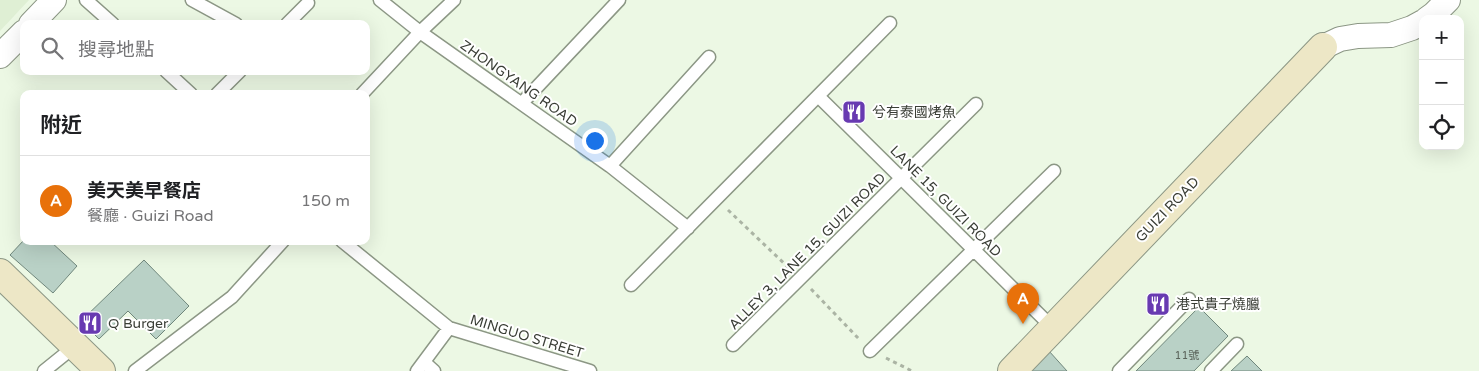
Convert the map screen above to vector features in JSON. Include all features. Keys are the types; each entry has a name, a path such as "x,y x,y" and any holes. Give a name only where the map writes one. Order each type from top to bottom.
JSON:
{"street":[{"path":"35,20 54,0"},
{"path":"1433,15 1448,0"},
{"path":"1323,47 1340,39 1358,36 1391,35 1419,24"},
{"path":"0,56 20,36"},
{"name":"GUIZI ROAD","path":"1012,371 1323,47"},
{"path":"0,273 101,371"}],"lane":[{"path":"86,0 108,20"},
{"path":"192,0 229,20"},
{"name":"ZHONGYANG ROAD","path":"380,0 420,32 610,166 688,228"},
{"path":"366,90 420,32 454,0"},
{"path":"522,103 619,0"},
{"path":"291,20 308,3"},
{"path":"631,285 890,23"},
{"path":"610,166 709,57"},
{"path":"170,75 187,90"},
{"path":"221,90 236,75"},
{"name":"LANE 15, GUIZI ROAD","path":"818,96 1053,328"},
{"name":"ALLEY 3, LANE 15, GUIZI ROAD","path":"733,345 976,104"},
{"path":"870,351 1054,170"},
{"path":"135,371 232,297 279,245"},
{"path":"347,245 449,328"},
{"path":"1119,371 1189,300"},
{"name":"MINGUO STREET","path":"420,367 449,328 590,371"},
{"path":"1211,371 1237,344"},
{"path":"44,371 75,346"},
{"path":"420,367 434,371"}],"shaded area":[{"path":"0,0 29,0 0,31"}],"building":[{"path":"20,244 54,245 77,266 53,293 10,255"},
{"path":"144,260 189,306 156,339 128,311 99,339 81,321"},
{"path":"1199,307 1228,336 1194,371 1136,371"},
{"path":"1049,351 1067,371 1030,371"},
{"path":"1247,356 1262,371 1231,371"}],"place":[{"name":"兮有泰國烤魚","path":"854,112"},
{"name":"港式貴子燒臘","path":"1158,304"},
{"name":"Q Burger","path":"90,323"},
{"name":"美天美早餐店","path":"1023,324"}]}
